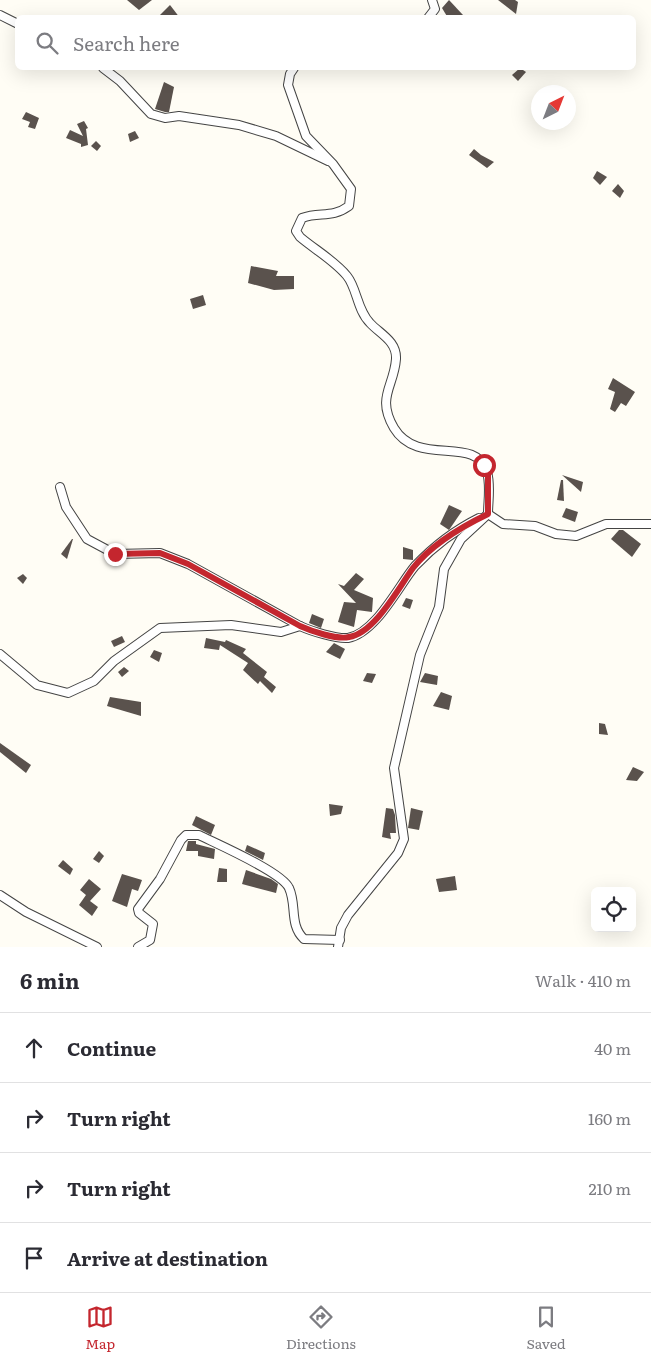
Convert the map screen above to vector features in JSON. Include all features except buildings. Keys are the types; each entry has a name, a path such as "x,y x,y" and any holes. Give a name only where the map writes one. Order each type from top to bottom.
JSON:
{"street":[{"path":"430,15 435,9 432,0"},
{"path":"0,15 15,22"},
{"path":"105,70 120,81 151,114 165,118 179,116 239,125 276,136 332,164"},
{"path":"138,947 150,940 153,924 139,913 138,909 160,879 181,840 186,835 198,835 278,876 289,888 297,932 304,939 339,943 341,928 348,915 398,853 404,839 394,768 420,655 439,607 444,570 461,539 488,514 488,474 484,465 477,458 467,452 421,449 407,441 395,429 385,396 396,358 393,345 370,323 358,305 347,276 300,237 296,231 302,218 310,215 339,213 349,206 351,188 306,136 288,85 293,70"},
{"path":"60,487 66,507 87,539 115,554 160,553 188,564 300,626 314,632 348,638 361,632 391,603 414,568 436,546 488,514"},
{"path":"488,514 503,524 535,526 556,534 576,536 606,524 651,524"},
{"path":"0,654 37,685 68,693 94,682 114,661 160,628 231,625 280,632 300,626"},
{"path":"0,895 26,912 97,947"}],"route":[{"path":"115,554 160,553 188,564 300,626 314,632 348,638 361,632 391,603 414,568 436,546 472,522 488,514 488,474 484,465"}]}
